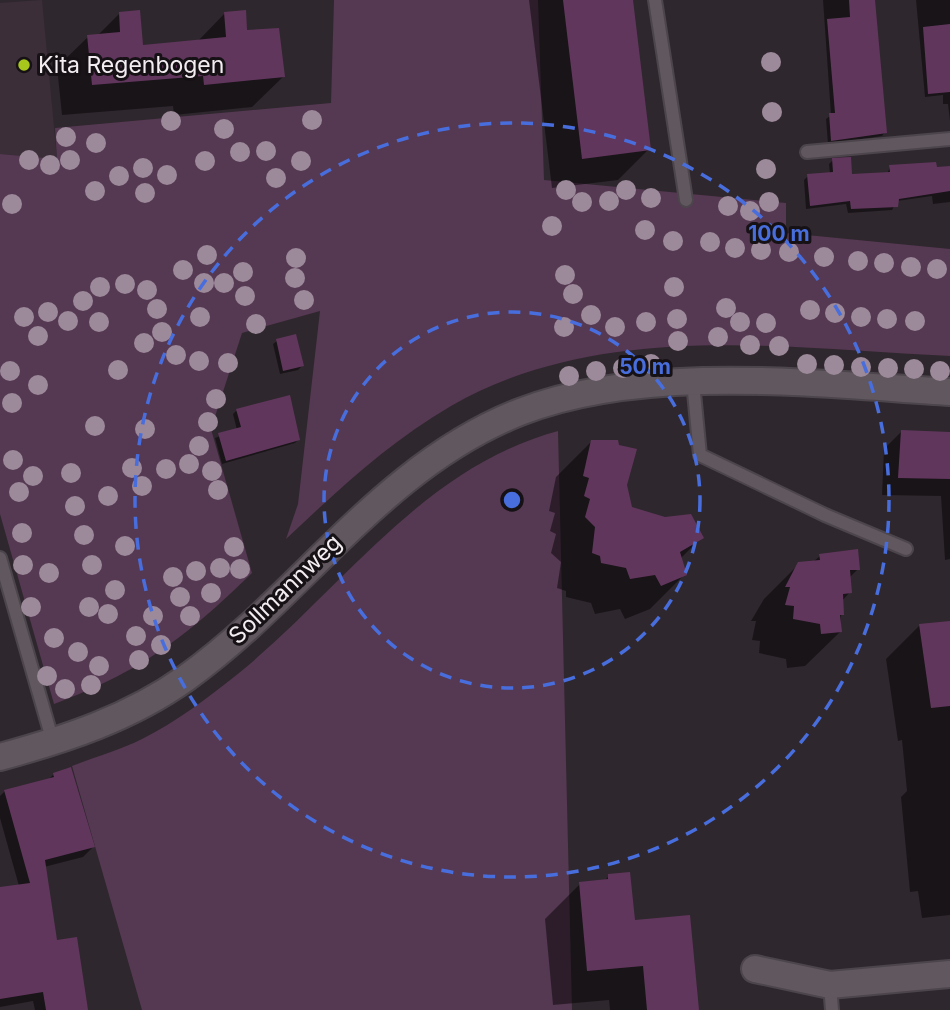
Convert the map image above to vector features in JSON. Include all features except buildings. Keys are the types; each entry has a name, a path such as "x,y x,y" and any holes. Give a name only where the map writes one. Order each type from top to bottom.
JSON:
{"street":[{"name":"Sollmannweg","path":"0,757 53,742 135,710 187,678 246,629 373,506 416,473 492,425 559,400 625,387 693,383 950,392"},
{"path":"755,968 831,998 950,974"}],"lane":[{"path":"655,0 687,200"},
{"path":"807,152 950,139"},
{"path":"693,383 700,455 825,515 906,549"},
{"path":"0,558 53,742"}],"shaded area":[{"name":"Kita Regenbogen","path":"42,0 57,159 0,154 0,3"},
{"path":"334,0 538,0 544,180 786,203 786,233 950,249 950,356 824,348 695,346 631,350 569,361 508,379 428,420 365,468 286,539 298,504 320,311 242,333 211,429 252,573 205,616 161,650 113,679 54,704 0,514 0,154 57,159 55,128 331,103"},
{"path":"558,431 572,1010 142,1010 72,766 142,739 192,709 277,640 386,534 425,501 465,472 510,449"}],"place":[{"name":"Kita Regenbogen","path":"24,65"}]}
